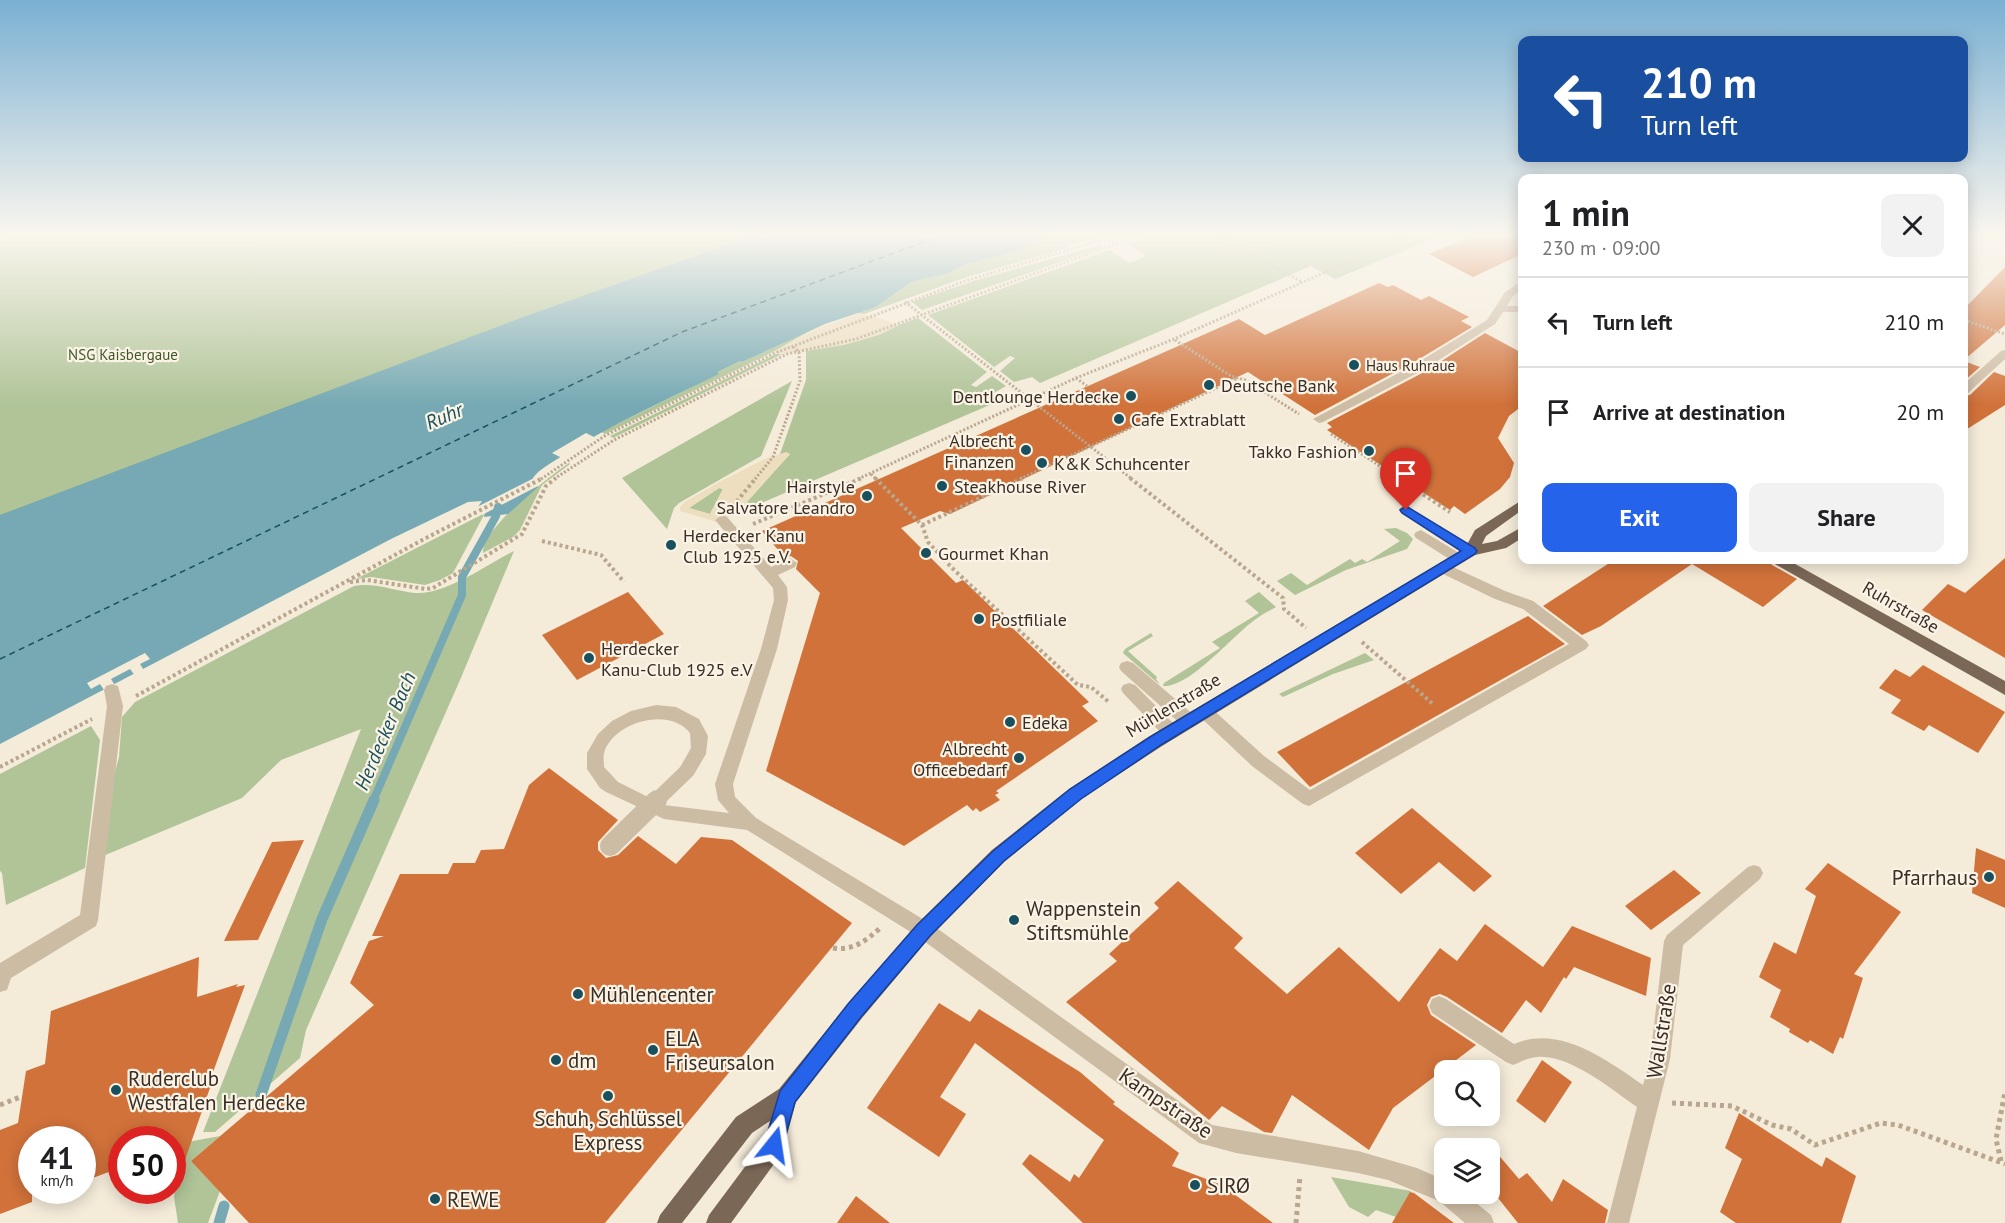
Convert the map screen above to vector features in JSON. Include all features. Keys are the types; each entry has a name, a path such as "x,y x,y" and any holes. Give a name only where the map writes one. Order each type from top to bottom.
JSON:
{"main road":[{"name":"Mühlenstraße","path":"1465,555 1480,532 1518,507"},
{"name":"Mühlenstraße","path":"668,1223 744,1125 787,1097 855,1011 924,930 998,856 1075,794 1204,711 1465,555 1501,545 1518,534"},
{"name":"Ruhrstraße","path":"1785,564 2005,689"},
{"name":"Mühlenstraße","path":"717,1223 774,1145 787,1097"}],"street":[{"path":"1319,419 1421,366 1434,356 1481,330 1491,322 1513,291"},
{"path":"1500,309 1518,309"},
{"path":"1968,386 2005,353"},
{"path":"1406,510 1465,555"},
{"path":"722,520 770,573 780,587 781,600 769,649 724,784 727,800 750,822 924,930"},
{"path":"1421,535 1465,555"},
{"path":"770,573 790,563"},
{"path":"1204,711 1258,761 1309,799 1581,645 1528,605 1500,595 1444,568"},
{"path":"1127,667 1189,721"},
{"path":"1129,689 1171,732"},
{"path":"0,983 2,973 89,920 113,698"},
{"path":"610,846 687,771 698,757 701,739 699,730 688,720 668,712 638,714 621,722 598,746 595,755 598,772 606,783 625,793 662,812 750,822"},
{"name":"Wallstraße","path":"1618,1223 1660,1059 1674,941 1754,873"},
{"name":"Kampstraße","path":"924,930 1200,1131 1233,1142 1301,1152 1398,1172 1421,1179 1434,1186"},
{"path":"1439,1006 1513,1055 1533,1047 1556,1048 1609,1075 1648,1102"},
{"name":"Kampstraße","path":"1460,1204 1483,1223"}],"path":[{"path":"0,767 113,698 347,583 478,511 538,482 606,435 792,346 936,291"},
{"path":"347,583 367,580 426,590 443,583 522,534 546,486 589,454 646,423 787,354 856,339 986,291"},
{"path":"733,533 871,474 1029,399 1282,291"},
{"path":"904,302 1283,598 1284,609 1322,641"},
{"path":"1968,321 2005,334"},
{"path":"722,520 773,457 800,381 799,352 792,346"},
{"path":"1077,378 1087,386"},
{"path":"922,525 1238,378"},
{"path":"871,474 922,525 928,542 1003,615 1078,685 1091,687 1119,710"},
{"path":"542,541 601,555 624,582"},
{"path":"1346,627 1449,718"},
{"path":"833,948 843,951 858,946 873,936 896,913"},
{"path":"2003,1163 1996,1138 2005,1092"},
{"path":"0,1105 20,1097"},
{"path":"1648,1102 1732,1106 1772,1125 1791,1130 1815,1145 1881,1123 1898,1125 2003,1163"},
{"path":"1296,1223 1301,1152"}],"green space":[{"name":"NSG Kaisbergaue","path":"0,291 631,291 0,523"},
{"path":"898,291 928,291 864,314 857,313 876,307"},
{"path":"944,291 977,291 922,310 912,302"},
{"path":"995,291 1253,291 1040,383 1032,377 1014,382 1000,371 1015,358 1010,356 994,367 928,315"},
{"path":"918,318 987,372 971,385 976,387 992,376 1006,386 992,394 999,401 736,514 790,454 780,454 806,380 806,351 849,342"},
{"path":"817,327 773,352 605,434 601,432 718,374 716,372"},
{"path":"776,354 782,354 613,438 610,436"},
{"path":"792,381 761,456 679,503 674,508 667,529 622,478"},
{"path":"569,463 542,485 520,530 513,537 483,553 485,543 504,517 547,479"},
{"path":"719,488 723,489 710,514 689,508"},
{"path":"485,513 453,573 440,580 425,585 371,577 356,579"},
{"path":"1396,528 1413,539 1407,549 1346,570 1295,595 1277,581 1291,573 1307,585 1350,559 1355,563 1362,559 1367,562 1400,541 1384,529"},
{"path":"514,551 460,680 306,1030 300,1058 215,1132 203,1132 361,729 281,760 242,798 103,856 109,794 119,757 122,717 135,702 354,586 369,585 415,593 427,592 466,578"},
{"path":"1259,592 1276,607 1247,626 1198,670 1174,684 1163,686 1164,683 1220,648 1212,642 1259,613 1245,601"},
{"path":"1151,633 1153,636 1128,651 1157,677 1160,685 1123,653 1125,649"},
{"path":"1365,653 1374,660 1333,674 1283,697 1279,694"},
{"path":"91,726 100,740 85,868 6,905 0,871 0,774"},
{"path":"220,1136 191,1161 220,1191 208,1223 178,1223 175,1204 186,1204 186,1142"},
{"path":"1331,1177 1411,1191 1396,1217 1376,1210 1368,1217 1349,1207"}],"shaded area":[{"path":"858,314 899,325 879,335 844,345 782,354 773,352 818,328"},
{"path":"786,452 790,454 736,514 717,522 680,511 680,507 685,502 765,459","holes":["719,488 723,489 710,514 689,508"]}],"water":[{"name":"Ruhr","path":"597,291 898,291 876,307 825,324 717,372 719,374 581,444 539,472 533,478 538,487 508,514 484,517 485,513 478,507 482,501 468,502 391,539 0,744 0,515"}],"pier":[{"path":"586,433 594,437 562,458 552,453"},
{"path":"534,478 540,485 482,515 475,508"},
{"path":"145,653 150,659 140,664 145,672 136,677 130,669 111,679 116,687 106,693 100,684 91,689 87,683"}],"building":[{"path":"1361,291 1404,291 1421,300 1429,296 1469,317 1461,321 1472,327 1416,361 1315,415 1248,372 950,514 940,511 901,528 956,583 963,580 1089,702 1082,706 1098,721 996,791 999,793 995,795 1000,800 980,812 976,808 973,811 967,805 904,846 766,771 820,593 796,569 798,561 791,556 785,558 762,531 1239,319 1265,335"},
{"path":"1981,291 2005,291 2005,325 1968,357 1968,305"},
{"path":"1485,333 1518,351 1518,409 1509,416 1498,438 1514,463 1510,477 1500,489 1465,514 1454,506 1450,510 1327,430 1332,427 1327,423 1426,371"},
{"path":"1968,362 1980,367 1968,378"},
{"path":"1994,372 2005,376 2005,405 1968,428 1968,395"},
{"path":"2005,558 2005,658 1922,610 1948,584 1965,593"},
{"path":"1608,564 1692,564 1601,626 1582,635 1543,606"},
{"path":"1692,564 1771,564 1797,579 1763,607"},
{"name":"Herdecker Kanu-Club 1925 e.V","path":"628,592 664,634 577,680 542,635"},
{"path":"1528,616 1565,644 1310,787 1277,752"},
{"path":"1923,665 2005,712 1978,753 1929,725 1924,731 1891,713 1901,700 1879,688 1895,669 1910,677"},
{"name":"Mühlencenter","path":"549,768 618,820 598,842 598,850 606,858 618,855 638,836 676,864 701,837 732,840 852,923 605,1223 249,1223 191,1161 374,1005 350,983 369,941 384,936 372,936 400,874 448,874 453,863 475,863 481,850 504,849 529,785"},
{"path":"1412,808 1492,876 1474,892 1439,862 1401,894 1355,853"},
{"path":"304,840 258,940 224,941 272,842"},
{"name":"Pfarrhaus","path":"1976,848 2005,860 2005,908 1972,893"},
{"path":"1828,863 1901,912 1854,974 1863,978 1843,1039 1840,1037 1833,1054 1810,1040 1808,1043 1789,1032 1790,1029 1770,1017 1781,990 1759,977 1774,942 1796,954 1816,896 1805,889"},
{"path":"1674,870 1701,893 1651,930 1625,906"},
{"path":"1178,881 1243,938 1234,948 1287,994 1339,947 1399,1002 1440,948 1457,961 1485,924 1543,967 1572,926 1651,958 1646,996 1574,967 1566,979 1564,977 1541,1013 1526,1000 1502,1033 1447,997 1440,994 1431,997 1427,1005 1431,1015 1476,1045 1456,1060 1434,1060 1434,1077 1393,1108 1369,1150 1292,1095 1272,1133 1264,1132 1222,1106 1209,1120 1066,1002 1117,961 1109,954 1159,908 1154,903"},
{"name":"Ruderclub Westfalen Herdecke","path":"199,957 197,997 238,984 236,987 245,985 209,1083 212,1082 186,1157 186,1126 108,1126 108,1172 96,1177 96,1126 18,1126 18,1204 27,1204 0,1214 0,1130 18,1123 26,1071 45,1064 51,1011"},
{"path":"939,1003 970,1022 979,1009 1080,1072 1115,1102 1113,1104 1179,1153 1172,1166 1222,1185 1273,1223 1083,1223 1022,1164 1030,1154 1070,1182 1074,1174 1079,1178 1104,1140 975,1043 940,1097 966,1114 939,1157 867,1108"},
{"path":"1542,1060 1572,1082 1545,1123 1516,1101"},
{"path":"1739,1113 1822,1167 1826,1157 1856,1176 1841,1223 1736,1223 1720,1212 1742,1159 1725,1148"},
{"path":"1500,1157 1519,1179 1527,1173 1552,1202 1563,1179 1608,1210 1605,1223 1518,1223 1500,1200"},
{"path":"1410,1192 1414,1193 1454,1223 1392,1223"},
{"path":"856,1196 890,1223 837,1223"}],"waterway":[{"name":"Herdecker Bach","path":"373,801 462,595 462,577 496,516 498,507"},
{"name":"Herdecker Bach","path":"261,1095 322,919 374,800"},
{"name":"Herdecker Bach","path":"219,1223 224,1206"}],"ferry route":[{"path":"0,659 682,332 792,291"}],"place":[{"name":"Haus Ruhraue","path":"1354,365"},
{"name":"Deutsche Bank","path":"1209,385"},
{"name":"Dentlounge Herdecke","path":"1131,396"},
{"name":"Cafe Extrablatt","path":"1119,419"},
{"name":"Albrecht Finanzen","path":"1026,450"},
{"name":"Takko Fashion","path":"1369,451"},
{"name":"K&K Schuhcenter","path":"1042,463"},
{"name":"Steakhouse River","path":"942,486"},
{"name":"Hairstyle Salvatore Leandro","path":"867,496"},
{"name":"Herdecker Kanu Club 1925 e.V.","path":"671,545"},
{"name":"Gourmet Khan","path":"926,553"},
{"name":"Postfiliale","path":"979,619"},
{"name":"Herdecker Kanu-Club 1925 e.V","path":"589,658"},
{"name":"Edeka","path":"1010,722"},
{"name":"Albrecht Officebedarf","path":"1019,758"},
{"name":"Pfarrhaus","path":"1989,877"},
{"name":"Wappenstein Stiftsmühle","path":"1014,920"},
{"name":"Mühlencenter","path":"578,994"},
{"name":"ELA Friseursalon","path":"653,1050"},
{"name":"dm","path":"556,1060"},
{"name":"Ruderclub Westfalen Herdecke","path":"116,1090"},
{"name":"Schuh, Schlüssel Express","path":"608,1096"},
{"name":"SIRØ","path":"1195,1185"},
{"name":"REWE","path":"435,1199"}],"route":[{"path":"774,1145 787,1097 855,1011 924,930 998,856 1075,794 1155,741 1471,551 1406,510"}]}
